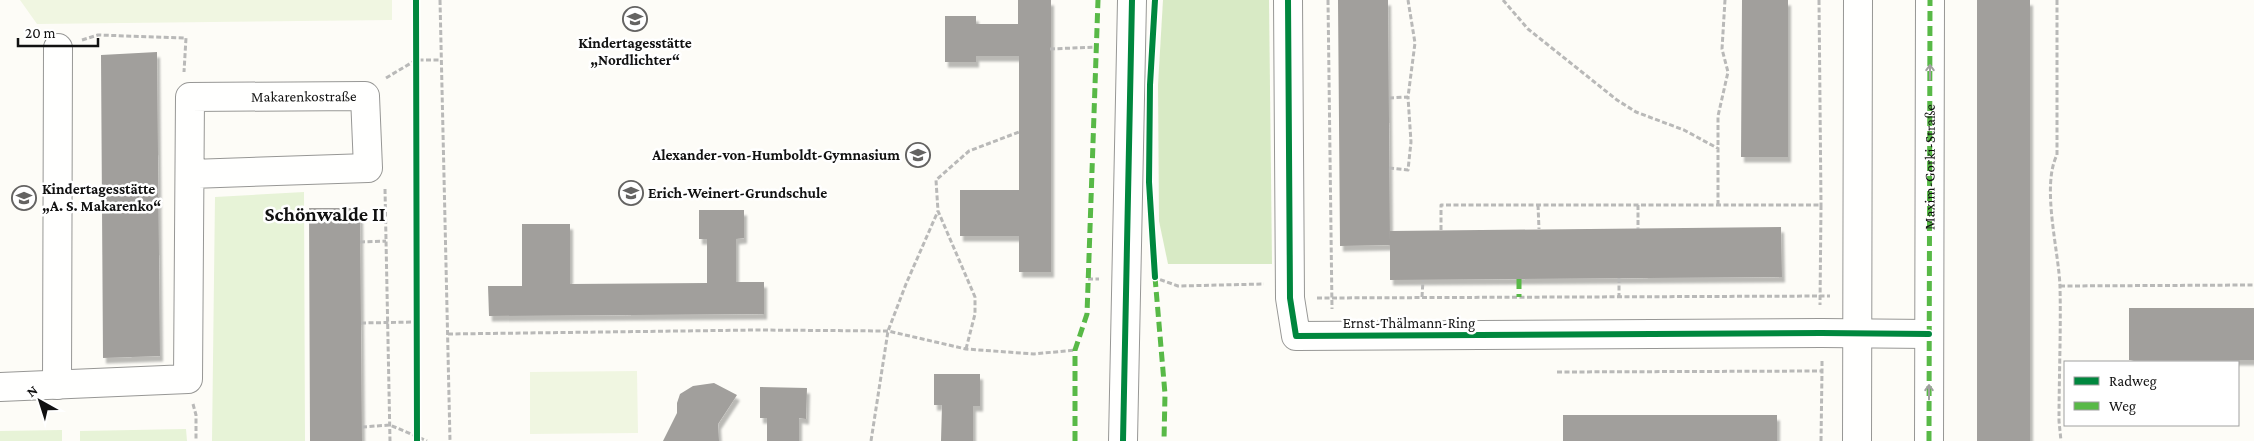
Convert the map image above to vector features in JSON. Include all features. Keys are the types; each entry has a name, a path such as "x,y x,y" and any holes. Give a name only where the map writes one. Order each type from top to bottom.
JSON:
{"street":[{"path":"1123,441 1132,0"},
{"name":"Ernst-Thälmann-Ring","path":"1288,0 1290,298 1296,336 1858,333"},
{"path":"1857,441 1858,0"},
{"name":"Maxim-Gorki-Straße","path":"1929,441 1930,0"},
{"path":"57,385 58,48"},
{"name":"Makarenkostraße","path":"188,379 191,174 190,97 365,96 368,168 191,174"},
{"path":"1858,333 1929,334"},
{"path":"0,387 188,379"}],"path":[{"path":"440,0 450,441"},
{"path":"1328,0 1332,336"},
{"path":"1389,168 1408,170 1410,142 1408,97 1415,43 1408,0"},
{"path":"1503,0 1528,29 1636,112 1684,130 1719,149"},
{"path":"1718,205 1718,116 1728,72 1722,50 1725,0"},
{"path":"1819,0 1819,296"},
{"path":"2057,0 2057,156 2052,167 2052,234 2057,256 2060,286 2059,421 2061,441"},
{"path":"58,48 98,35 186,38 184,73"},
{"path":"1050,49 1096,47"},
{"path":"416,50 416,69"},
{"path":"384,85 385,79 416,60 441,60"},
{"path":"1388,98 1408,97"},
{"path":"966,349 975,314 975,297 938,211 936,180 969,151 1019,132"},
{"path":"385,181 390,441"},
{"path":"1442,230 1441,205 1820,206"},
{"path":"1538,205 1539,229"},
{"path":"1638,205 1638,228"},
{"path":"871,441 888,331 938,211"},
{"path":"360,242 386,241"},
{"path":"1155,267 1155,277 1178,286 1266,284 1290,298 1858,296"},
{"path":"1619,278 1619,297"},
{"path":"1088,279 1105,279"},
{"path":"1422,297 1423,280"},
{"path":"2060,286 2254,285"},
{"path":"417,312 417,331"},
{"path":"361,323 418,322"},
{"path":"448,334 756,330 888,331 966,349 1034,354 1075,350"},
{"path":"1557,372 1653,371"},
{"path":"1821,441 1822,371"},
{"path":"188,379 196,415 196,441"},
{"path":"362,427 390,425 427,441"},
{"path":"417,426 417,438"}],"green space":[{"path":"20,0 392,0 392,20 37,24"},
{"path":"1163,0 1269,0 1272,264 1168,264 1159,221 1158,85"},
{"path":"304,192 305,441 212,441 215,197"},
{"path":"637,371 638,433 530,434 530,372"},
{"path":"186,429 187,441 80,441 80,431"},
{"path":"62,430 62,441 0,441 0,431"}],"building":[{"path":"1018,0 1051,0 1051,272 1019,272 1019,236 960,236 960,190 1019,190 1019,56 976,56 976,62 945,62 945,16 976,16 976,24 1018,24"},
{"path":"1338,0 1388,0 1390,242 1390,231 1781,227 1782,277 1390,280 1390,245 1340,246"},
{"path":"1742,0 1788,0 1788,157 1741,157"},
{"path":"1977,0 2030,0 2030,441 1977,441"},
{"path":"157,52 160,356 103,358 101,55"},
{"path":"309,208 360,208 362,441 310,441"},
{"path":"699,210 744,210 744,238 736,239 736,282 764,282 764,314 489,316 488,286 522,286 522,224 570,224 570,284 707,283 707,239 699,239"},
{"path":"2129,308 2254,308 2254,360 2129,360"},
{"path":"934,374 980,374 980,406 973,406 973,441 941,441 942,405 934,405"},
{"path":"714,383 737,395 718,424 719,441 663,441 677,413 677,403 680,394 693,386"},
{"path":"760,387 807,388 806,419 799,418 799,441 767,441 767,418 760,418"},
{"path":"1563,415 1777,415 1777,441 1563,441"}],"marked path":[{"path":"1075,441 1075,350 1087,314 1098,0"},
{"path":"1929,441 1930,0"},
{"path":"1155,277 1165,394 1164,441"},
{"path":"1519,279 1519,297"}],"cycle path":[{"path":"416,0 417,441"},
{"path":"1123,441 1132,0"},
{"path":"1155,0 1150,85 1149,182 1155,277"},
{"path":"1288,0 1290,298 1296,336 1929,334"}],"place":[{"name":"Kindertagesstätte „Nordlichter“","path":"635,19"},
{"name":"Alexander-von-Humboldt-Gymnasium","path":"918,155"},
{"name":"Erich-Weinert-Grundschule","path":"631,193"},
{"name":"Kindertagesstätte „A. S. Makarenko“","path":"24,198"}],"district":[{"name":"Schönwalde II","path":"325,214"}]}
